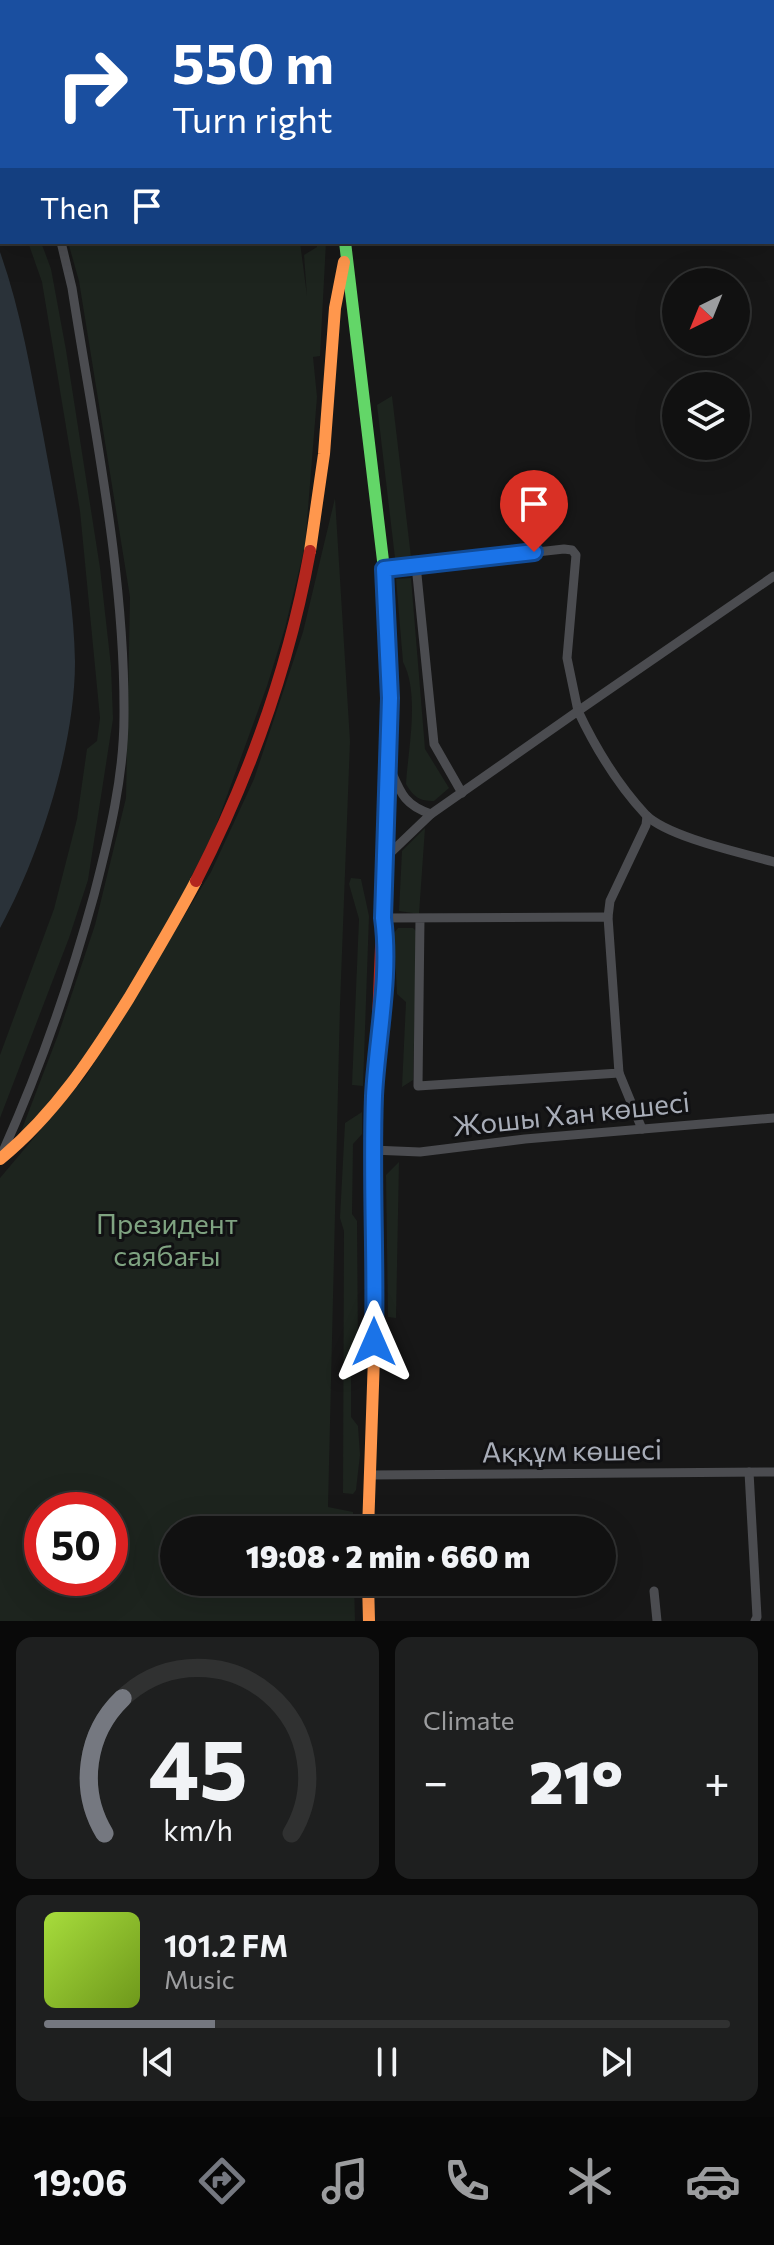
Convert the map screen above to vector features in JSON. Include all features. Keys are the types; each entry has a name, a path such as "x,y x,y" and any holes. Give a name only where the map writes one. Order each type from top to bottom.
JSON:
{"main road":[{"path":"0,1158 23,1142 86,1067 175,920 211,851 255,744 295,623 316,520 324,462 335,292 345,248"},
{"path":"345,248 384,569 390,698 383,918 387,942 375,1074 372,1150 375,1328 369,1516"},
{"path":"368,1596 369,1621"}],"street":[{"path":"0,1158 48,1046 79,949 113,821 124,718 118,581 72,288 61,244"},
{"path":"384,569 572,550 576,555 567,658 578,711 615,775 647,816 687,838 774,862"},
{"path":"416,565 434,744 462,793"},
{"path":"385,858 431,814 774,576"},
{"path":"388,765 403,799 420,811 431,814"},
{"path":"642,1129 619,1073 608,917 610,901 646,825 647,816"},
{"path":"383,918 608,917"},
{"path":"420,918 418,1086 619,1073"},
{"name":"Жошы Хан көшесі","path":"372,1150 420,1152 525,1139 774,1118"},
{"path":"749,1472 755,1621"},
{"name":"Аққұм көшесі","path":"370,1475 774,1472"},
{"path":"654,1591 657,1621"}],"green space":[{"path":"29,244 42,244 51,269 66,350 100,568 111,666 113,719 88,880 0,1118 0,1055 54,909 77,819 87,749 97,741 100,718 80,511 42,282"},
{"path":"69,244 300,244 307,296 304,255 317,244 326,244 320,356 313,357 317,397 305,546 267,686 212,837 153,952 66,1084 17,1142 95,925 126,798 130,597 79,281"},
{"path":"392,396 411,557 404,562 395,558 377,405"},
{"name":"Президент саябағы","path":"335,498 350,741 340,1005 328,1507 353,1512 353,1516 160,1516 160,1596 354,1596 355,1621 0,1621 0,1178 86,1076 211,872 254,779 303,632"},
{"path":"411,578 425,749 449,788 434,801 417,797 406,784 412,705 403,662 396,579"},
{"path":"425,828 419,914 399,911 402,851"},
{"path":"351,878 361,879 369,916 363,1086 352,1085 359,919 349,884"},
{"path":"398,928 413,928 417,932 413,1080 402,1087 406,1002 397,994 394,933"},
{"path":"362,1112 362,1134 353,1144 352,1214 357,1221 358,1349 351,1363 351,1417 358,1426 360,1455 353,1494 343,1493 344,1231 340,1218 345,1123"},
{"path":"399,1162 396,1318 388,1317 386,1175"}],"shaded area":[{"path":"0,252 25,342 53,490 68,577 75,662 69,729 62,764 29,867 0,928"}],"traffic: fast":[{"path":"345,244 384,569 390,698 387,803"}],"traffic: slow":[{"path":"310,551 324,454 335,308 344,262"},
{"path":"0,1159 38,1123 86,1063 129,998 196,881"},
{"path":"368,1516 375,1328 372,1150 375,1091"},
{"path":"368,1596 369,1621"}],"traffic: jam":[{"path":"196,881 233,802 265,720 291,637 310,551"},
{"path":"375,1091 387,803"}],"route":[{"path":"374,1342 372,1150 375,1074 387,942 383,918 390,698 384,569 534,552"}]}
